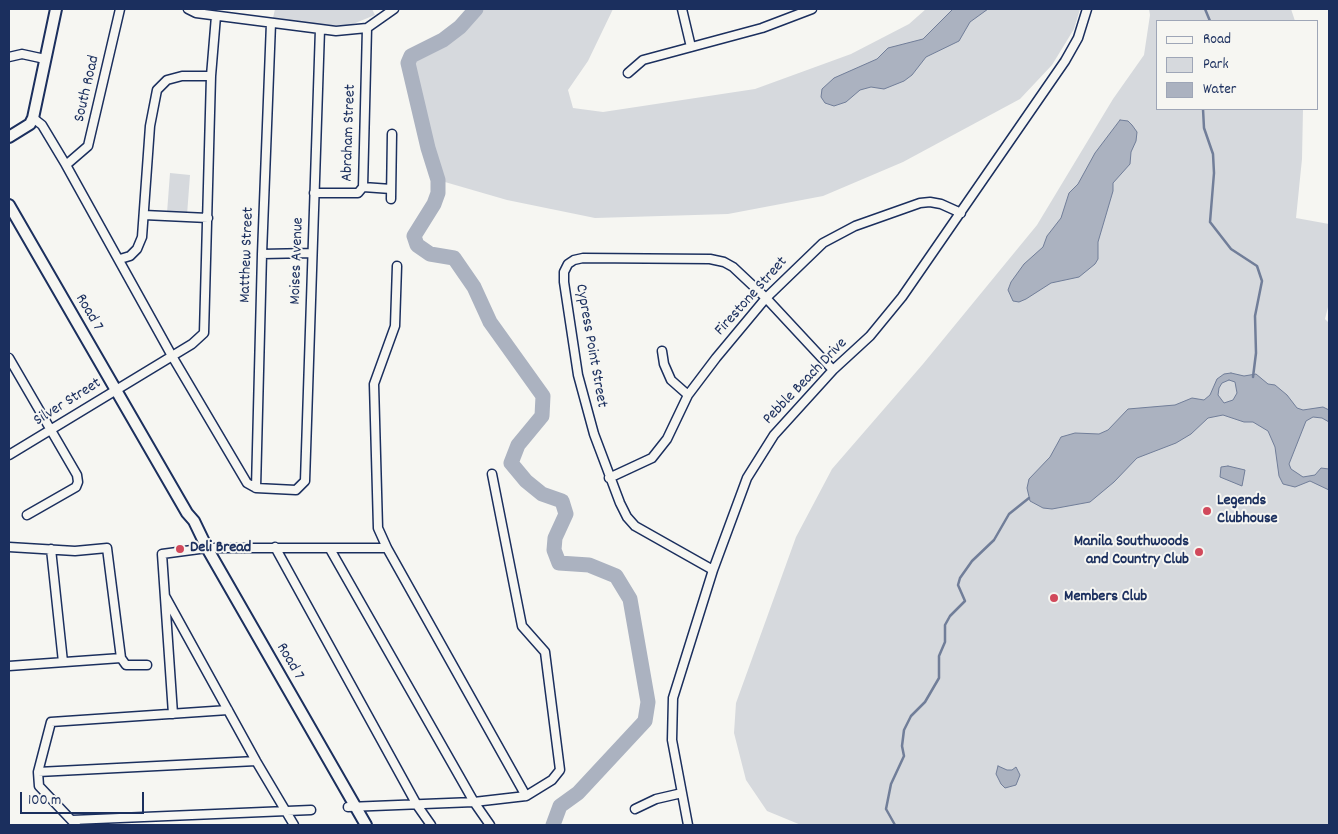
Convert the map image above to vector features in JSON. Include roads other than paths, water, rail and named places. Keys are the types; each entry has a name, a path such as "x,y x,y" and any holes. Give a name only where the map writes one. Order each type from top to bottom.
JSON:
{"street":[{"path":"9,137 30,124 33,118 56,9"},
{"name":"South Road","path":"66,165 88,146 120,9"},
{"path":"188,9 196,14 350,31 367,28 394,9"},
{"path":"682,9 691,47"},
{"path":"628,73 643,60 762,28 812,9"},
{"name":"Pebble Beach Drive","path":"688,825 672,740 672,698 713,570 747,478 758,457 774,435 833,370 870,336 902,297 1065,61 1078,38 1088,9"},
{"path":"144,215 208,218 211,76 216,16"},
{"name":"Matthew Street","path":"256,488 262,254 271,23"},
{"name":"Abraham Street","path":"314,193 358,194 363,187 367,28"},
{"name":"Moises Avenue","path":"256,488 296,490 305,481 311,253 320,29"},
{"path":"9,57 22,54 45,59"},
{"path":"120,259 130,256 137,249 142,237 150,126 157,90 167,80 182,76 211,76"},
{"path":"33,118 42,125 66,165 120,259 172,356 247,483 256,488"},
{"path":"391,200 392,134"},
{"path":"363,187 391,189"},
{"name":"Firestone Street","path":"609,478 652,458 667,439 688,395 766,298 811,252 838,234 920,202 941,204 961,213"},
{"name":"Road 7","path":"9,205 187,513 194,521 204,548 279,681 352,807 366,825"},
{"name":"Silver Street","path":"9,455 192,344 204,333 208,218"},
{"path":"262,254 311,253"},
{"name":"Cypress Point Street","path":"713,570 635,526 627,517 609,478 594,434 578,375 564,282 568,264 583,258 710,259 733,267 766,298 833,370"},
{"path":"397,266 395,326 374,384 378,528 387,548 526,796"},
{"path":"662,351 664,364 671,380 688,395"},
{"path":"9,358 11,370 77,475 78,482 76,487 27,516"},
{"path":"352,807 474,802 526,796 552,780 560,770 545,652 522,626 492,474"},
{"path":"9,547 75,551 107,548 121,658 126,665 147,665"},
{"path":"275,547 417,805 431,825"},
{"path":"174,714 162,554 204,548 387,548"},
{"path":"51,549 63,662"},
{"path":"330,549 474,802 490,825"},
{"path":"164,594 256,761 294,825"},
{"path":"9,672 9,666 121,658"},
{"path":"228,710 51,722 38,772 39,786 74,823 311,810"},
{"path":"38,772 256,761"},
{"path":"635,809 656,799 682,794"},
{"name":"Road 7","path":"352,807 358,825"}],"water":[{"path":"953,9 988,9 970,22 959,41 926,57 912,75 904,81 884,89 871,87 860,90 846,102 834,106 825,103 821,97 822,89 834,78 877,59 888,48 923,39"},
{"path":"1120,120 1128,121 1132,125 1137,132 1136,141 1131,152 1130,164 1113,183 1113,191 1098,242 1098,259 1095,264 1079,277 1051,283 1026,299 1019,302 1013,301 1008,290 1011,282 1024,264 1043,247 1047,236 1061,218 1069,193 1078,184 1095,153"},
{"path":"1231,373 1244,376 1256,374 1268,384 1275,385 1287,395 1297,408 1303,410 1323,407 1329,410 1329,422 1322,418 1313,417 1306,421 1289,464 1291,469 1303,477 1315,475 1321,468 1329,469 1329,490 1310,481 1295,487 1283,484 1279,476 1275,447 1268,431 1253,422 1244,422 1223,415 1208,418 1191,434 1176,443 1137,458 1114,482 1090,502 1052,509 1043,508 1030,501 1027,488 1029,479 1050,457 1061,437 1075,433 1099,434 1108,430 1128,409 1175,405 1192,398 1204,400 1210,395 1217,379 1224,374","holes":["1229,380 1235,382 1237,393 1233,400 1224,403 1218,395 1219,388 1222,383"]},
{"path":"1228,466 1245,470 1242,486 1220,477 1221,467"},
{"path":"998,766 1007,770 1012,770 1016,767 1020,775 1016,785 1005,788 1001,784 996,774"}],"waterway":[{"path":"476,9 460,27 443,40 411,56 408,63 428,148 438,180 438,193 434,204 414,236 417,245 430,254 454,258 474,287 490,322 543,396 542,416 518,445 511,463 526,481 542,494 562,501 566,514 555,538 554,550 559,563 589,565 616,576 630,599 648,702 645,721 578,793 560,806 553,825"},
{"path":"1205,9 1210,20"},
{"path":"1203,110 1204,128 1213,154 1214,173 1210,222 1231,249 1257,266 1262,281 1255,316 1256,353 1253,377"},
{"path":"895,825 886,809 891,784 904,756 902,746 904,730 911,716 925,702 939,678 939,656 945,642 945,625 950,616 965,601 958,585 960,578 972,561 994,540 1009,514 1029,498"}],"place":[{"name":"Legends Clubhouse","path":"1207,511"},
{"name":"Deli Bread","path":"180,549"},
{"name":"Manila Southwoods and Country Club","path":"1199,552"},
{"name":"Members Club","path":"1054,598"}]}
